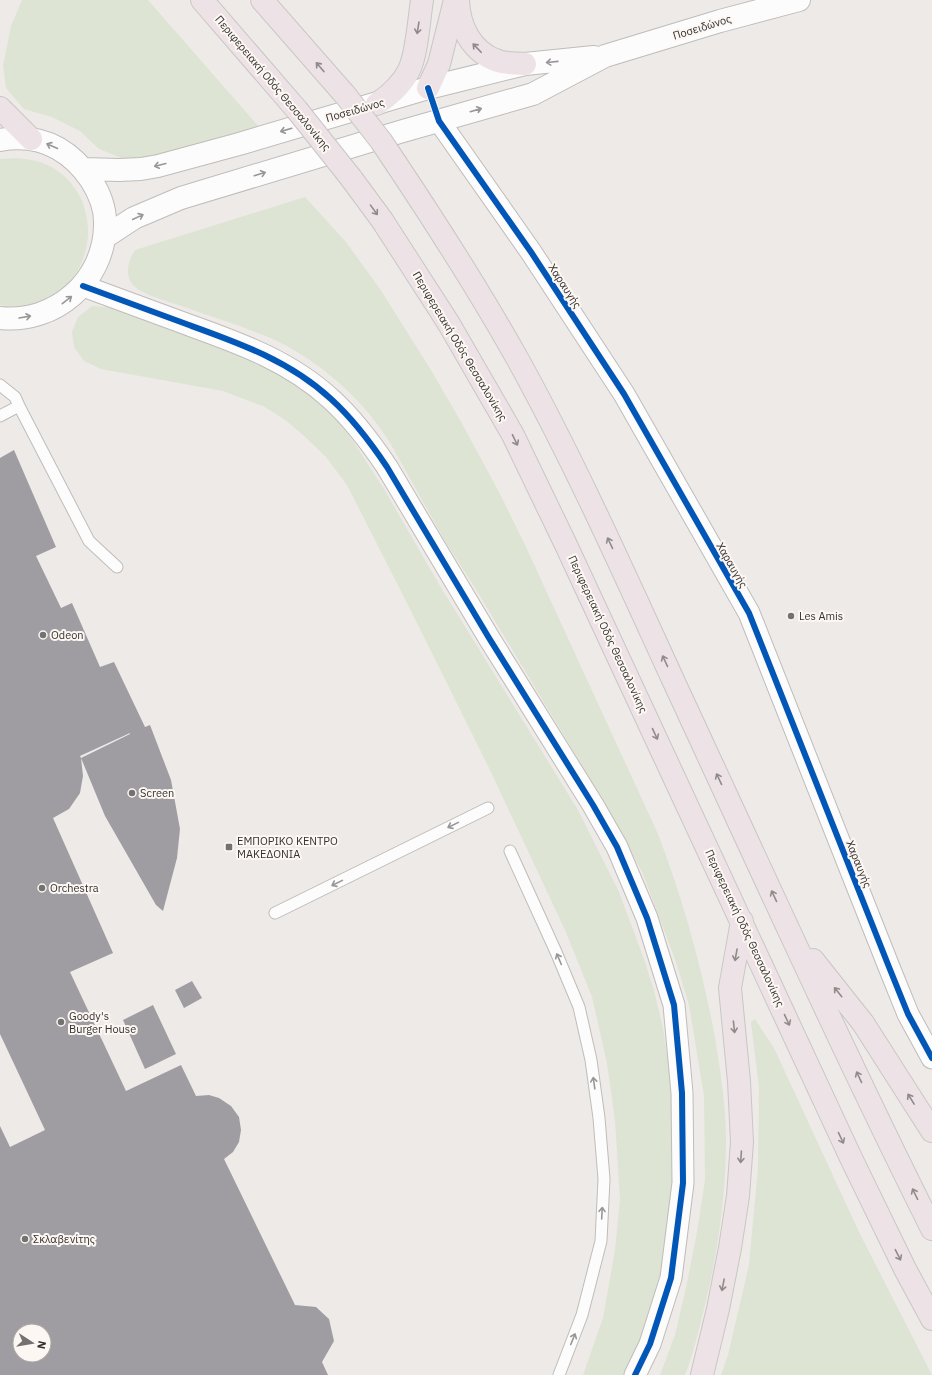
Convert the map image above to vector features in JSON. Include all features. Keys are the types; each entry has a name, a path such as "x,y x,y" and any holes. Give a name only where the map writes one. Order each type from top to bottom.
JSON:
{"highway":[{"name":"Περιφερειακή Οδός Θεσσαλονίκης","path":"202,0 297,110 382,220 445,318 513,435 742,921 877,1214 932,1319"},
{"path":"262,0 346,96 377,136 442,234 505,338 574,465 790,932 932,1229"},
{"path":"377,104 391,94 409,70 414,56 422,0"},
{"path":"428,88 439,64 456,0"},
{"path":"456,0 463,26 472,44 482,54 498,61 526,64"},
{"path":"414,56 428,88"},
{"path":"0,108 31,140"},
{"path":"702,1375 718,1309 738,1196 742,1142 739,1074 730,988 742,921"},
{"path":"790,932 863,1023 932,1131"}],"street":[{"name":"Ποσειδώνος","path":"105,237 134,218 181,198 403,131 533,94 605,56 720,21 799,0"},
{"name":"Ποσειδώνος","path":"83,169 119,170 141,169 158,166 377,104 428,88 526,64 605,56"},
{"path":"428,88 439,121"},
{"name":"Χαραυγής","path":"439,121 531,252 624,394 749,613 908,1014 932,1058"},
{"path":"0,140 9,139 44,142 73,158 83,169 96,189 101,200 105,220 105,237 101,252 97,264 83,286 67,300 49,311 21,318 0,318"},
{"path":"83,286 221,336 265,354 293,371 331,398 374,447 488,638 593,805 617,847 647,918 674,1005 682,1093 683,1183 671,1278 650,1344 635,1375"}],"lane":[{"path":"0,385 15,397 89,541 117,567"},
{"path":"0,416 19,406"},
{"path":"275,913 488,808"},
{"path":"510,851 579,1006 591,1060 599,1118 604,1178 601,1241 582,1315 559,1375"}],"green space":[{"path":"22,0 148,0 259,127 147,161 124,159 99,149 80,131 52,117 24,109 6,88 3,66 11,26"},
{"path":"16,158 43,163 65,177 79,195 87,217 88,240 82,262 69,282 51,297 27,306 0,305 0,159"},
{"path":"305,197 346,242 380,289 431,370 460,420 498,490 526,547 658,834 667,858 683,908 703,982 714,1032 724,1100 726,1126 725,1182 714,1265 696,1340 685,1375 660,1375 675,1335 697,1232 705,1180 704,1096 689,1005 676,962 643,874 611,814 477,591 445,541 389,441 364,407 315,363 296,351 277,341 250,330 144,293 134,286 129,278 128,268 130,258 135,250"},
{"path":"92,306 108,307 214,342 296,380 328,409 351,438 384,489 440,586 578,810 619,892 644,959 654,991 663,1028 669,1067 675,1134 675,1168 667,1248 647,1328 627,1375 583,1375 603,1318 615,1250 620,1199 615,1121 607,1063 592,997 565,930 490,770 411,611 347,485 326,457 303,435 284,419 263,406 223,391 101,369 84,361 74,347 72,332 78,317"},
{"path":"755,1019 774,1048 859,1232 932,1375 721,1375 728,1355 749,1265 758,1167 759,1088 751,1022"}],"building":[{"path":"14,450 56,547 36,556 61,608 72,603 100,667 114,662 145,727 150,725 171,780 180,829 177,858 163,911 156,905 105,816 81,758 83,776 80,793 69,809 53,818 113,953 70,972 126,1091 181,1065 196,1096 209,1095 219,1098 231,1106 239,1117 241,1130 239,1142 233,1152 224,1159 295,1305 316,1307 329,1319 334,1341 322,1362 328,1375 0,1375 0,1126 10,1147 45,1130 0,1034 0,458","holes":["130,733 81,758 80,756"]},
{"path":"192,981 202,998 184,1008 175,990"},
{"path":"153,1005 176,1054 145,1069 123,1020"}],"cycle path":[{"path":"428,88 439,121 531,252 624,394 749,613 908,1014 932,1058"},
{"path":"83,286 227,339 263,354 299,374 331,399 347,415 368,440 387,467 489,638 593,805 617,847 647,918 674,1005 682,1093 683,1183 671,1278 650,1344 635,1375"}],"place":[{"name":"Les Amis","path":"791,616"},
{"name":"Odeon","path":"43,635"},
{"name":"Screen","path":"132,793"},
{"name":"ΕΜΠΟΡΙΚΟ ΚΕΝΤΡΟ ΜΑΚΕΔΟΝΙΑ","path":"229,847"},
{"name":"Orchestra","path":"42,888"},
{"name":"Goody's Burger House","path":"61,1022"},
{"name":"Σκλαβενίτης","path":"25,1239"}]}
